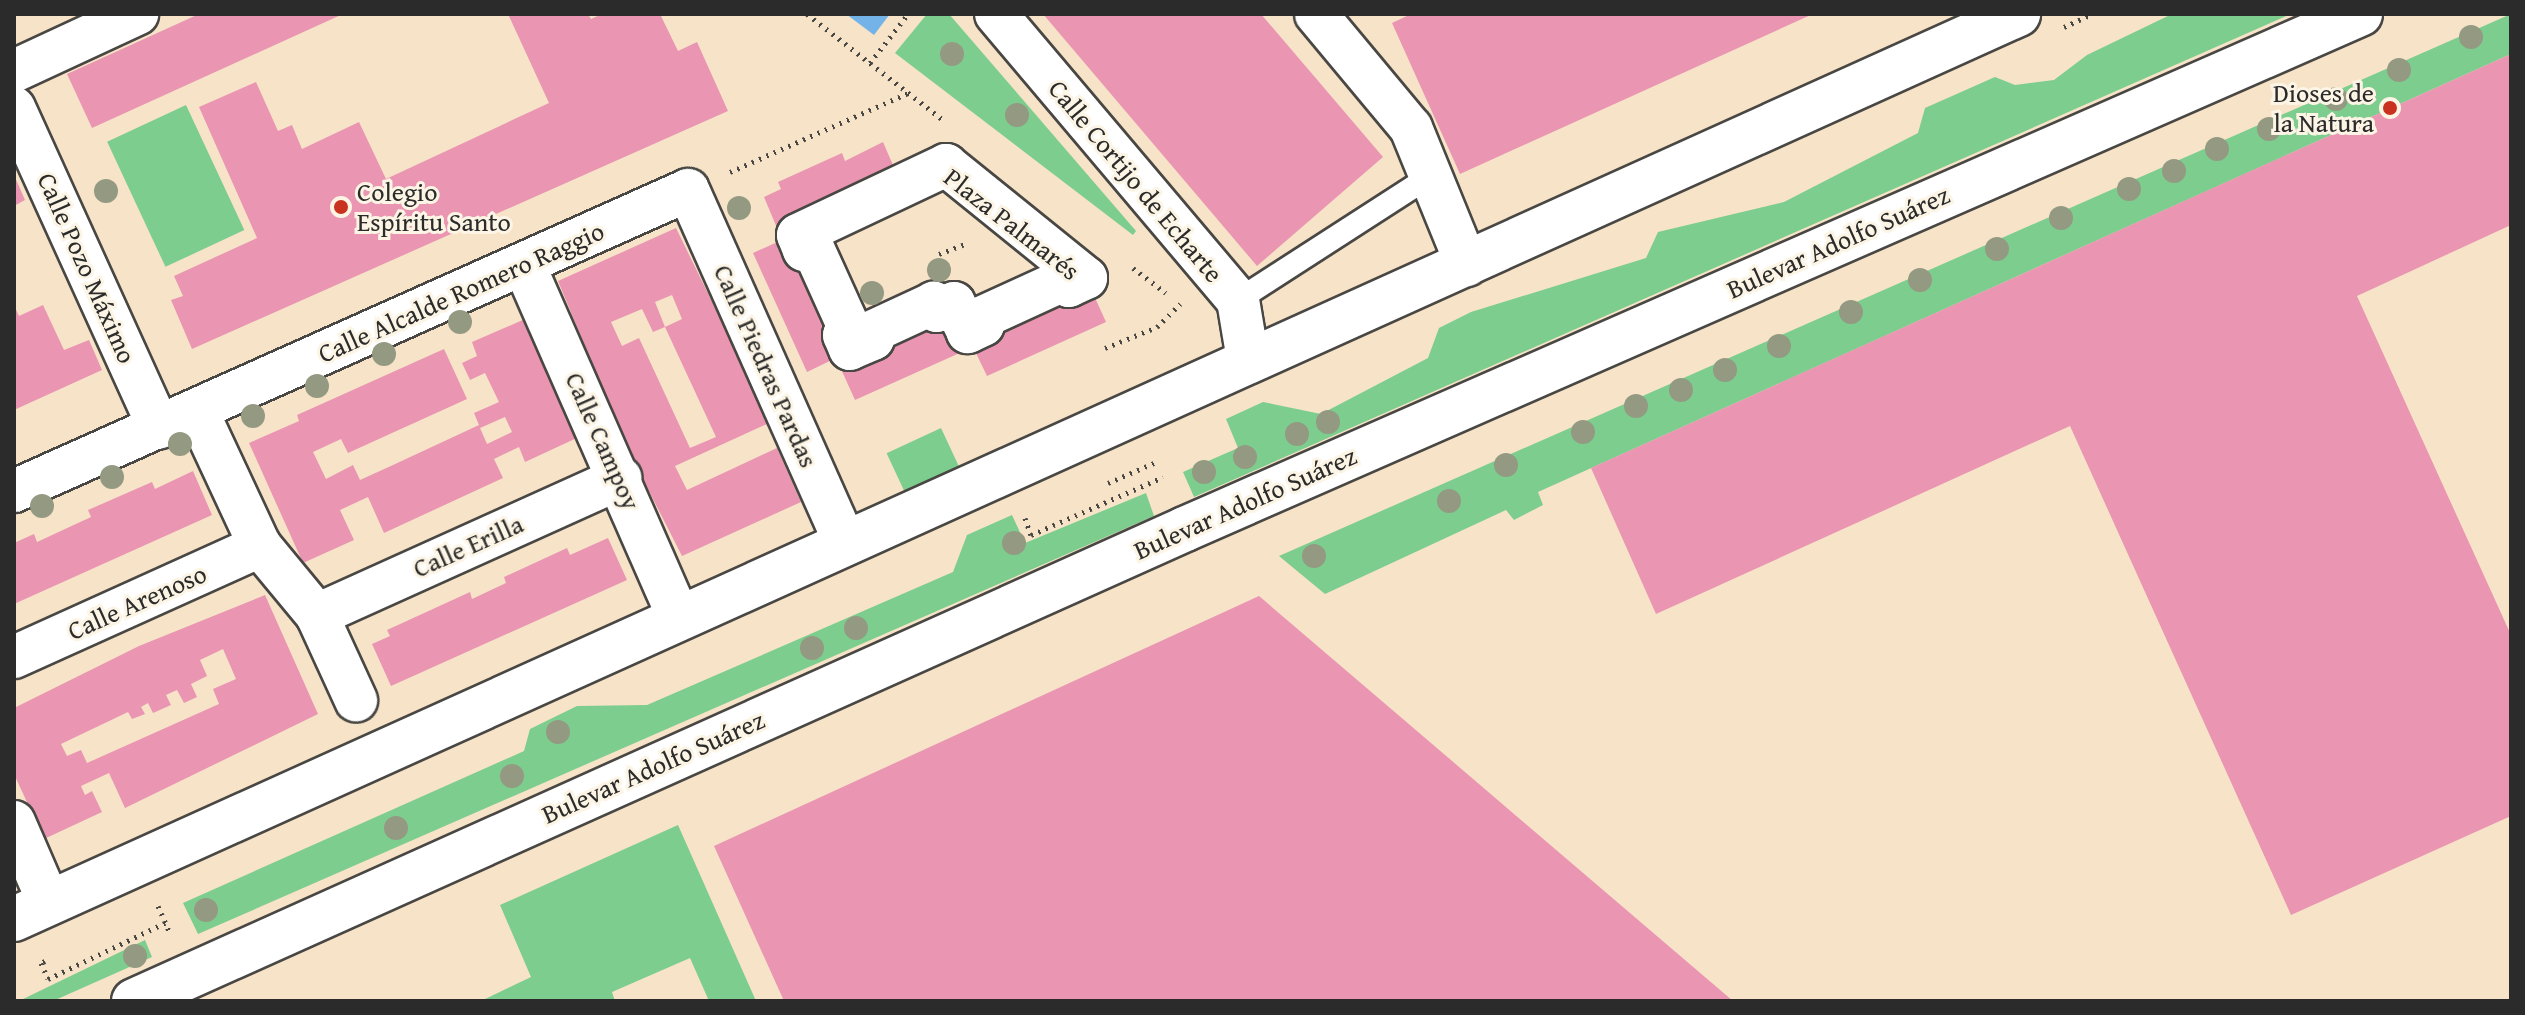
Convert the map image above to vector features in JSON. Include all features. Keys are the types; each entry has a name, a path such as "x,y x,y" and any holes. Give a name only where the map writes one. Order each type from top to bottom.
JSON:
{"street":[{"path":"14,71 137,14"},
{"name":"Calle Cortijo de Echarte","path":"996,14 1238,300 1248,360"},
{"path":"1316,14 1411,128 1467,265"},
{"path":"14,822 32,911 844,541 1467,265 2018,14"},
{"name":"Bulevar Adolfo Suárez","path":"134,1001 1185,529 2360,14"},
{"name":"Calle Pozo Máximo","path":"14,108 159,428"},
{"name":"Plaza Palmarés","path":"946,165 1016,222 1086,278 1069,286 1066,279 981,318 983,325 968,332 954,303 937,311 934,303 869,333 873,339 850,349 844,335 851,332 812,246 804,250 798,235 946,165"},
{"name":"Calle Alcalde Romero Raggio","path":"14,491 688,190"},
{"name":"Calle Piedras Pardas","path":"688,190 844,541"},
{"name":"Calle Campoy","path":"524,265 679,618"},
{"path":"197,411 260,546 317,615 356,700"},
{"name":"Calle Erilla","path":"317,615 620,478"},
{"name":"Calle Arenoso","path":"14,657 260,546"}],"lane":[{"path":"1238,300 1429,177"}],"path":[{"path":"870,63 908,14"},
{"path":"688,190 908,93"},
{"path":"936,256 1016,222"},
{"path":"1105,348 1157,327 1181,304"},
{"path":"1153,453 1169,491"},
{"path":"1103,485 1156,462"},
{"path":"1037,513 1024,518 1031,535 1163,477"},
{"path":"155,899 174,941"},
{"path":"146,915 159,909"},
{"path":"54,957 41,963 48,979 165,923"}],"green space":[{"path":"927,14 949,14 1136,231 1133,235 895,53"},
{"path":"2172,14 2291,14 1194,497 1183,472 1238,448 1226,419 1263,402 1321,414 1428,358 1439,328 1471,312 1646,258 1658,232 1784,202 1918,133 1925,108 1995,77 2015,85 2054,80 2087,55"},
{"path":"2511,14 2511,54 1538,492 1543,505 1514,520 1506,510 1325,594 1279,556"},
{"path":"186,105 244,230 165,267 107,142"},
{"path":"941,428 959,467 905,492 887,453"},
{"path":"1146,493 1154,516 198,934 183,903 524,751 530,729 577,706 647,705 953,572 967,535 1012,515 1025,543"},
{"path":"678,825 756,1001 709,1001 690,958 612,992 615,1001 481,1001 531,977 500,905"},
{"path":"145,940 152,957 53,1001 19,1001"}],"water":[{"path":"846,14 890,14 874,35"}],"building":[{"path":"199,14 343,14 92,128 67,74"},
{"path":"508,14 588,14 591,19 602,14 660,14 678,51 697,42 728,111 192,349 171,300 183,296 174,276 257,238 199,107 256,82 278,131 292,125 302,149 359,122 386,179 549,103"},
{"path":"1043,14 1261,14 1383,157 1257,266"},
{"path":"1411,14 1813,14 1460,174 1392,23"},
{"path":"2511,54 2511,225 2357,296 2511,635 2511,816 2291,915 2070,426 1656,614 1591,468"},
{"path":"883,142 902,186 798,235 851,332 1086,278 1106,322 987,376 973,347 855,400 836,358 807,372 753,253 782,240 764,197 781,189 778,182 842,153 845,161"},
{"path":"14,175 25,200 14,206"},
{"path":"676,228 771,422 675,466 687,490 777,448 801,502 682,556 627,448 558,281","holes":["672,295 682,319 665,327 655,302","642,309 653,332 665,327 716,437 690,448 639,338 622,346 611,322"]},
{"path":"14,305 19,316 43,305 64,350 89,340 102,370 14,410"},
{"path":"525,319 579,437 525,462 519,447 494,459 503,478 384,533 368,497 340,510 354,540 303,563 249,443 299,421 297,415 444,349 467,399 348,453 341,439 313,452 326,479 353,465 360,480 479,425 474,413 499,402 485,373 470,380 462,363 477,356 472,342","holes":["505,417 512,432 487,444 480,428"]},
{"path":"193,471 212,515 14,604 14,543 34,534 37,542 91,517 88,510 152,482 155,489"},
{"path":"608,538 627,580 391,686 372,644 390,636 387,630 470,592 472,599 506,583 504,577 567,548 570,555"},
{"path":"265,595 318,714 125,808 109,773 81,786 85,795 92,791 102,812 44,839 14,774 14,708 139,646","holes":["223,649 236,679 213,689 219,704 87,763 81,750 67,756 61,744 128,712 132,719 145,714 141,707 148,703 153,713 171,705 166,695 177,690 184,703 197,697 191,684 207,676 200,660"]},
{"path":"1259,596 1733,1001 784,1001 714,846"}],"place":[{"name":"Dioses de la Natura","path":"2390,108"},
{"name":"Colegio Espíritu Santo","path":"341,207"}]}
